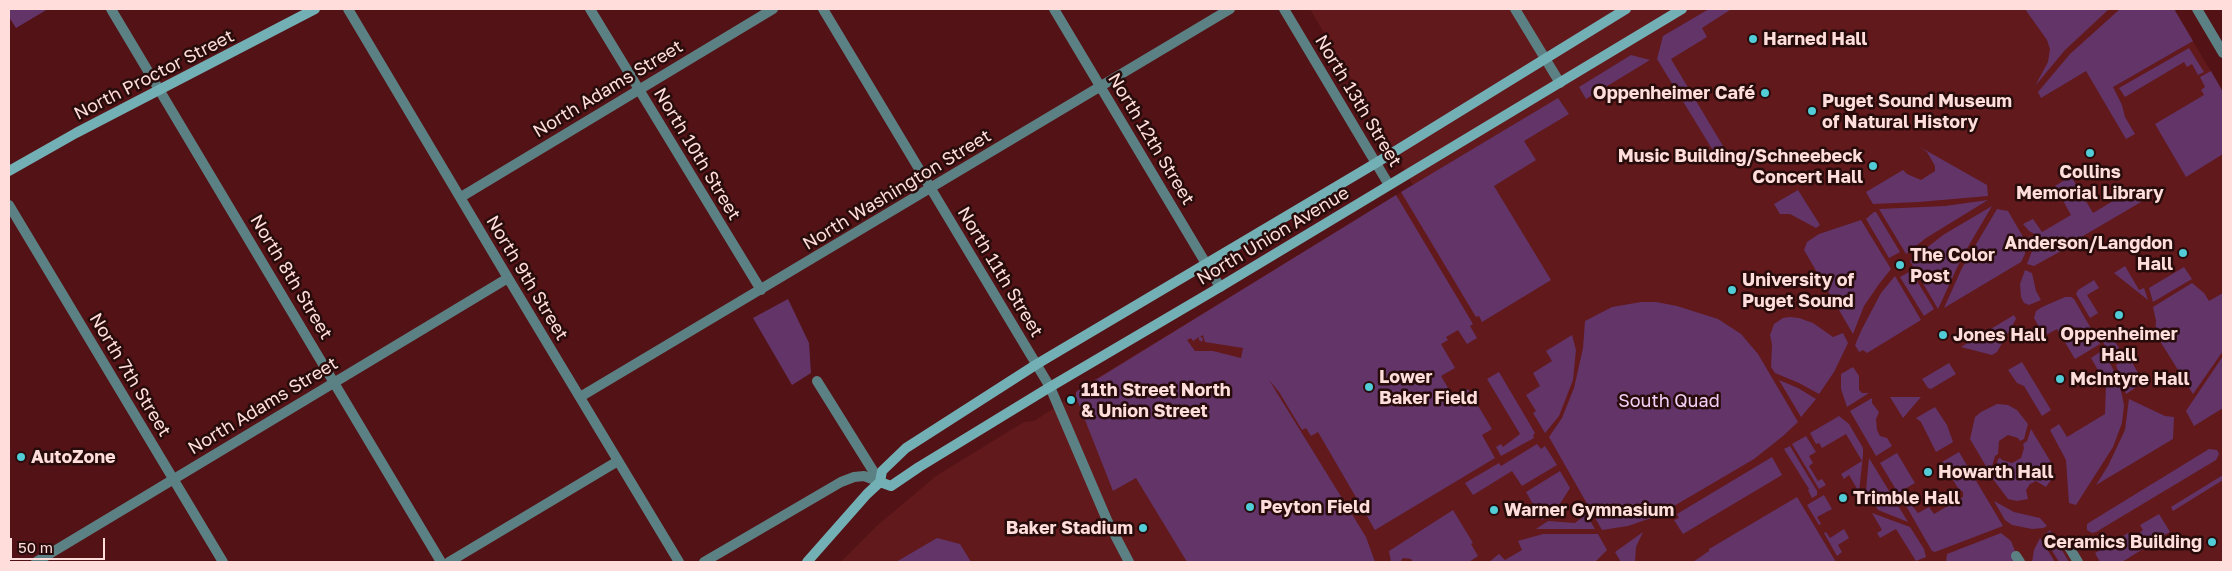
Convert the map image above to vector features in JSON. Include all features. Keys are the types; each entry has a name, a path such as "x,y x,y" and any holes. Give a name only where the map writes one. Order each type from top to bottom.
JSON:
{"street":[{"name":"North 8th Street","path":"111,9 441,562"},
{"name":"North Proctor Street","path":"9,171 76,133 315,9"},
{"name":"North 9th Street","path":"348,9 680,562"},
{"name":"North 10th Street","path":"590,9 761,290"},
{"name":"North Adams Street","path":"461,197 773,9"},
{"name":"North 11th Street","path":"823,9 1050,387 1107,520 1129,562"},
{"name":"North 12th Street","path":"1054,9 1220,287"},
{"name":"North Washington Street","path":"580,398 1230,9"},
{"name":"North 13th Street","path":"1284,9 1389,185"},
{"path":"1515,9 1560,83"},
{"name":"North Union Avenue","path":"807,562 867,494 880,482 882,471 906,448 1037,364 1376,163 1626,9"},
{"name":"North Union Avenue","path":"704,562 841,482 854,477 864,476 891,486 1050,387 1682,9"},
{"path":"2197,9 2223,53"},
{"name":"North 7th Street","path":"9,205 223,562"},
{"name":"North Adams Street","path":"36,562 508,278"},
{"path":"817,381 880,482"},
{"path":"449,562 618,461"},
{"path":"2066,542 2078,562"},
{"path":"2015,562 2016,556 2020,562"}],"shaded area":[{"name":"University of Puget Sound","path":"1310,9 2174,9 2223,92 2223,562 841,562 879,524 936,476 1024,422 1034,421 1076,394 1077,390 1413,185"}],"green space":[{"path":"9,9 48,9 16,28 9,17"},
{"path":"1709,9 1730,10 1702,28 1707,37 1671,59 1726,151 1717,157 1657,59 1663,36"},
{"path":"2025,9 2109,9 2065,50 2035,86 2048,62 2050,49 2047,40"},
{"path":"2120,9 2174,9 2193,41 2113,87 2122,105 2125,117 2135,134 2126,139 2086,71 2041,98 2038,92 2070,54"},
{"path":"2189,48 2204,72 2198,75 2192,64 2187,67 2184,62 2125,97 2119,88"},
{"path":"1631,55 1650,60 1586,99 1579,87"},
{"path":"2211,71 2223,92 2223,154 2186,177 2155,124 2204,95 2201,90 2205,87 2200,77"},
{"path":"1558,98 1569,114 1524,141 1536,160 1494,186 1551,280 1482,322 1479,316 1476,317 1401,192"},
{"path":"1920,147 1987,185 1988,196 1873,204 1866,192 1903,170 1907,174 1921,180 1935,171 1935,166 1927,152"},
{"path":"2071,176 2093,213 2133,189 2141,202 2066,246 2049,242 2029,231 2023,224 2033,219 2042,232 2071,215 2055,186"},
{"path":"1798,190 1820,225 1816,228 1790,214 1780,214 1774,204"},
{"path":"1396,195 1473,324 1470,326 1477,338 1467,344 1458,330 1446,337 1448,340 1441,344 1455,368 1441,376 1454,398 1468,389 1492,429 1482,435 1495,458 1375,530 1318,432 1311,436 1306,428 1302,430 1279,392 1269,380 1366,537 1375,562 1187,562 1136,478 1113,491 1076,397 1076,392","holes":["1203,335 1205,342 1243,348 1241,358 1213,351 1195,351 1187,340 1191,338 1193,341 1199,337 1199,340 1202,342 1203,338 1200,337"]},
{"path":"1988,200 1926,238 1906,254 1879,209 1945,206"},
{"path":"1992,206 1962,257 1938,309 1910,261 1943,235"},
{"path":"1997,209 2008,211 2026,242 2025,254 2021,262 1944,308 1962,268"},
{"path":"1876,212 1900,252 1889,258 1866,219"},
{"path":"1861,220 1891,269 1864,306 1853,334 1804,250 1807,242 1819,234"},
{"path":"2029,236 2043,245 2061,251 2034,266 2027,264 2032,251"},
{"path":"2125,266 2139,290 2144,288 2148,300 2114,273"},
{"path":"2184,267 2192,279 2153,302 2149,288"},
{"path":"2025,270 2032,273 2036,291 2041,300 2029,305 2024,303 2021,297 2020,284"},
{"path":"1911,271 1934,309 1924,316 1900,277"},
{"path":"1895,276 1921,320 1867,353 1863,350 1859,352 1855,345 1862,329 1881,293"},
{"path":"2094,280 2099,288 2087,295 2098,313 2090,318 2076,294 2078,290"},
{"path":"2192,283 2204,293 2209,301 2223,293 2223,351 2193,394 2155,333 2156,321 2153,307"},
{"path":"2065,297 2074,299 2100,344 2075,359 2057,329 2044,336 2034,318 2036,311"},
{"path":"788,299 809,343 811,373 792,385 753,318"},
{"name":"South Quad","path":"1641,302 1656,302 1677,306 1718,319 1741,334 1758,354 1798,422 1754,459 1657,516 1628,526 1602,530 1549,437 1562,418 1574,388 1583,348 1585,321 1612,307"},
{"path":"2014,315 2016,319 1997,352 1992,355 1961,347"},
{"path":"1790,317 1813,323 1833,337 1843,333 1848,343 1834,372 1819,394 1775,373 1771,367 1772,345 1770,335 1774,324 1783,318"},
{"path":"2105,331 2106,333 2109,332 2122,353 2112,358 2099,335"},
{"path":"1572,335 1576,350 1573,380 1559,416 1545,433 1533,413 1536,411 1526,395 1540,386 1533,373 1552,361 1546,351"},
{"path":"2103,350 2117,377 2121,391 2124,405 2122,423 2113,447 2076,505 2069,503 2066,460 2050,430 2059,424 2067,437 2105,414 2106,384 2091,358"},
{"path":"2223,356 2223,408 2194,426 2186,411"},
{"path":"2129,357 2138,373 2141,384 2126,394 2116,365"},
{"path":"2022,362 2051,410 2042,416 2024,386 2017,383 2008,370"},
{"path":"1949,363 1956,374 1931,389 1928,388 1922,379"},
{"path":"1853,367 1859,376 1859,390 1862,393 1869,393 1847,407 1841,389 1841,374"},
{"path":"1499,372 1535,433 1533,435 1534,438 1501,456 1496,447 1501,444 1503,447 1520,434 1487,379"},
{"path":"1779,380 1798,388 1816,399 1801,417"},
{"path":"1890,397 1921,397 1903,418"},
{"path":"1872,398 1872,403 1879,412 1876,419 1877,430 1880,436 1887,438 1892,446 1876,456 1850,411"},
{"path":"2129,399 2165,416 2174,417 2173,439 2096,485 2108,466 2125,430"},
{"path":"1997,404 2008,405 2017,410 2028,424 2024,439 2020,441 2018,438 2008,435 1999,441 1998,454 1995,456 1990,473 1970,439 1975,417"},
{"path":"1935,407 1947,425 1953,442 1936,452 1921,422 1916,418"},
{"path":"1839,416 1849,424 1863,448 1863,455 1859,492 1849,475 1844,479 1841,474 1862,461 1846,434 1822,448 1819,443 1816,444 1810,433"},
{"path":"2031,429 2052,464 2053,477 2046,487 2036,481 2030,484 2026,490 2028,499 2017,501 2008,499 1993,479 1998,459 2000,458 2012,463 2021,458 2024,448 2023,444 2027,441"},
{"path":"1806,436 1816,452 1809,456 1813,463 1809,466 1818,481 1822,479 1826,485 1819,489 1792,444"},
{"path":"1537,444 1541,449 1545,446 1557,465 1522,486 1512,471 1473,495 1465,483 1499,463 1501,466"},
{"path":"1790,446 1817,491 1817,495 1812,498 1809,489 1784,449"},
{"path":"2209,449 2217,450 2219,454 2216,460 2096,532 2092,533 2087,530 2087,524 2090,522"},
{"path":"1959,452 2003,526 1935,552 1932,551 1901,497 1903,495 1918,513 1929,507 1934,514 1963,497 1963,492 1958,488 1942,462"},
{"path":"1897,453 1915,483 1898,493 1880,463"},
{"path":"1772,457 1782,475 1683,534 1674,520 1679,518 1677,514"},
{"path":"1869,458 1908,522 1878,510 1866,490"},
{"path":"1560,471 1570,488 1558,507 1542,520 1526,492"},
{"path":"2223,475 2223,480 2173,511 2171,507"},
{"path":"1824,495 1832,509 1817,517 1821,524 1819,525 1807,505"},
{"path":"1797,497 1836,562 1693,562 1709,551 1709,549"},
{"path":"1994,501 2014,512 2040,518 2047,526 2032,529 2012,525 2005,520"},
{"path":"1453,510 1473,543 1471,544 1478,556 1469,562 1413,562 1411,559 1403,558 1400,562 1391,562 1389,551"},
{"path":"1872,513 1910,527 1924,549 1926,557 1916,561 1896,529 1880,538 1877,533 1882,530"},
{"path":"1586,514 1595,529 1536,529 1548,521 1575,523"},
{"path":"2159,514 2170,532 2156,540 2151,539 2145,542 2139,533 2143,530 2140,525"},
{"path":"1844,529 1849,538 1838,545 1842,552 1837,556 1824,533 1826,532 1830,538"},
{"path":"2050,530 2069,562 2059,562 2043,536"},
{"path":"1643,532 1636,547 1635,562 1621,562 1615,552"},
{"path":"2001,533 2011,541 2015,551 2015,562 1946,562 1947,554"},
{"path":"2128,533 2131,538 2135,536 2143,549 2122,562 2100,562 2095,553"},
{"path":"1543,534 1598,534 1607,550 1595,562 1489,562 1499,554 1505,560 1522,550 1518,541"},
{"path":"937,538 960,544 971,562 896,562"},
{"path":"2040,538 2055,562 2032,562 2034,550"}],"place":[{"name":"Harned Hall","path":"1753,39"},
{"name":"Oppenheimer Café","path":"1765,93"},
{"name":"Puget Sound Museum of Natural History","path":"1812,111"},
{"name":"Collins Memorial Library","path":"2090,153"},
{"name":"Music Building/Schneebeck Concert Hall","path":"1873,166"},
{"name":"Anderson/Langdon Hall","path":"2183,253"},
{"name":"The Color Post","path":"1900,265"},
{"name":"University of Puget Sound","path":"1732,290"},
{"name":"Oppenheimer Hall","path":"2119,315"},
{"name":"Jones Hall","path":"1943,335"},
{"name":"McIntyre Hall","path":"2060,379"},
{"name":"Lower Baker Field","path":"1369,387"},
{"name":"11th Street North & Union Street","path":"1071,400"},
{"name":"AutoZone","path":"21,457"},
{"name":"Howarth Hall","path":"1928,472"},
{"name":"Trimble Hall","path":"1843,498"},
{"name":"Peyton Field","path":"1250,507"},
{"name":"Warner Gymnasium","path":"1494,510"},
{"name":"Baker Stadium","path":"1143,528"},
{"name":"Ceramics Building","path":"2212,542"}]}
